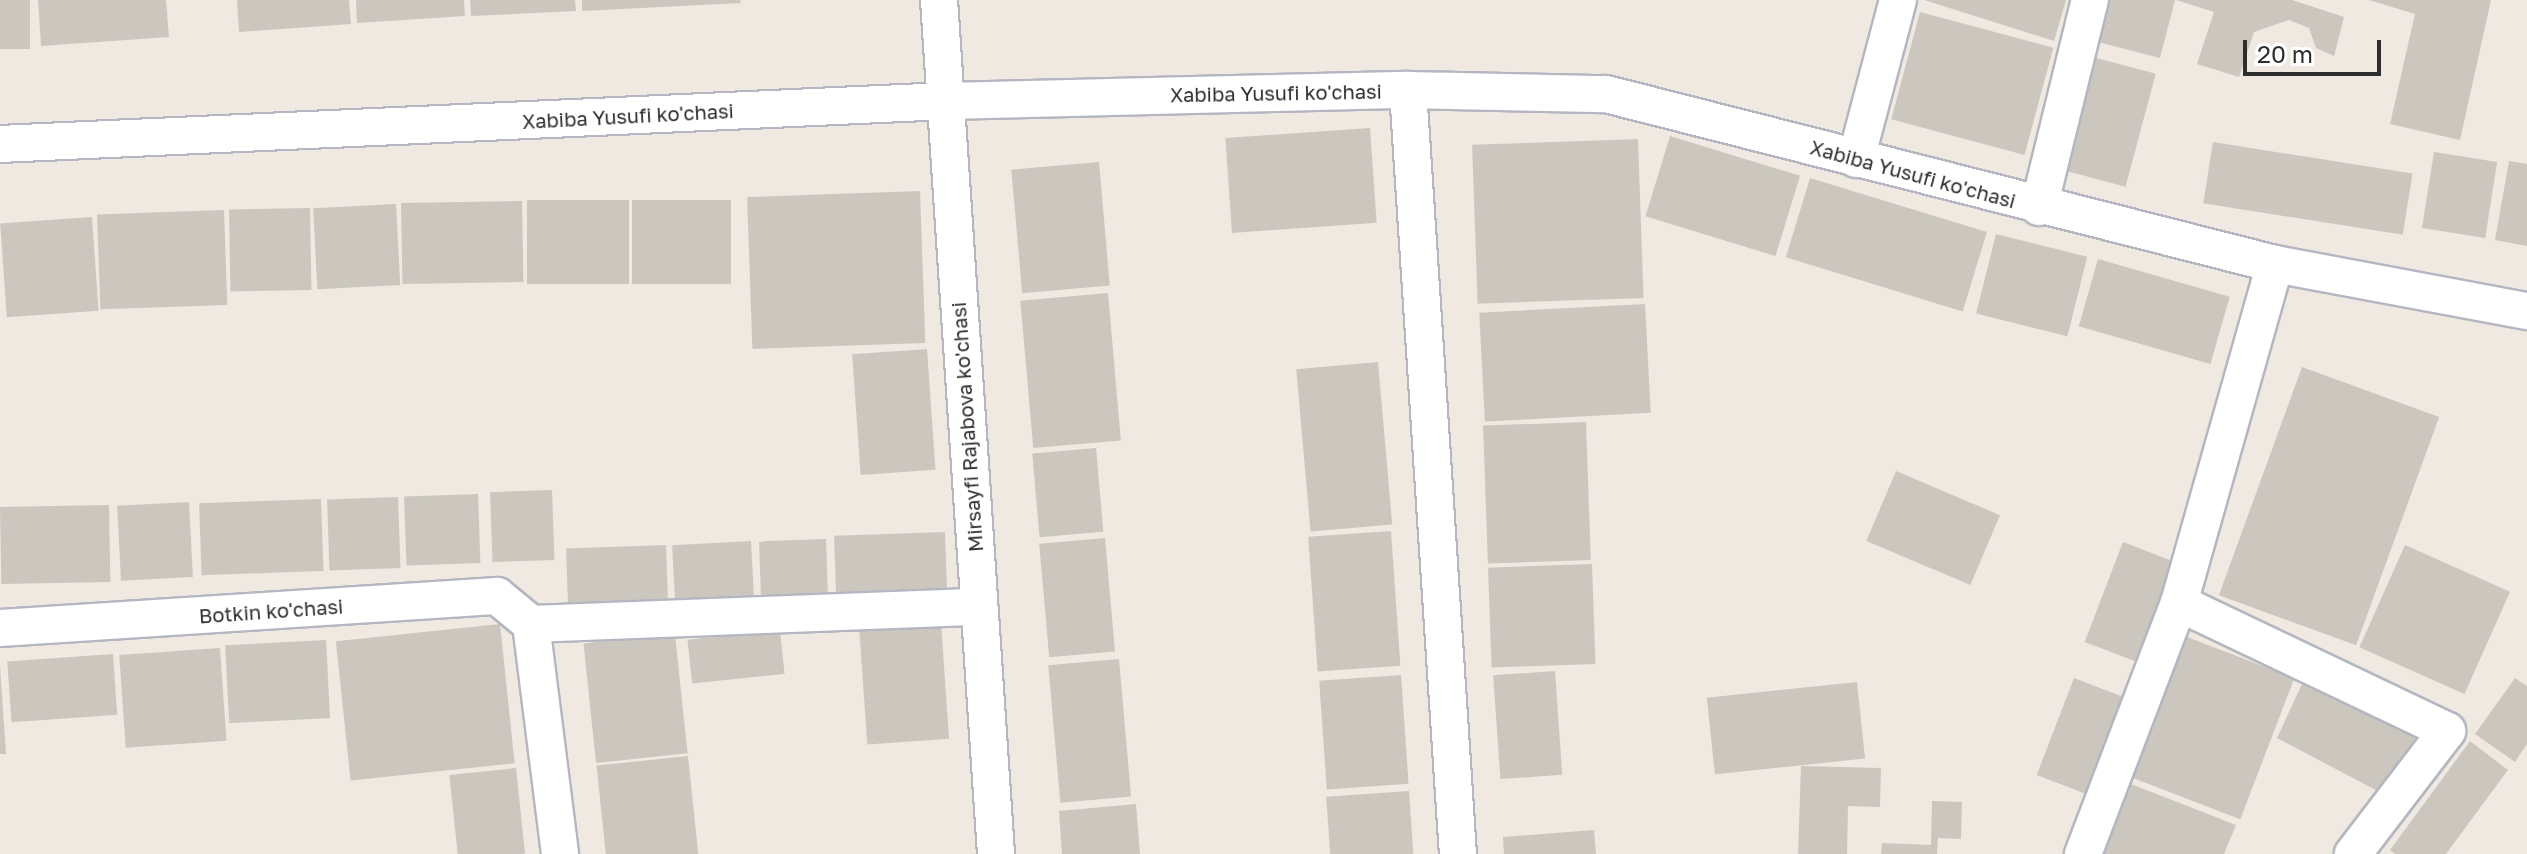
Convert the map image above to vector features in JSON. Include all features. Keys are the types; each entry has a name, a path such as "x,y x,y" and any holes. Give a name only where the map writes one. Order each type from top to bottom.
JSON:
{"street":[{"name":"Mirsayfi Rajabova ko'chasi","path":"939,0 996,854"},
{"path":"1856,159 1898,0"},
{"path":"2039,207 2090,0"},
{"name":"Xabiba Yusufi ko'chasi","path":"0,144 947,101 1408,90 1606,94 2039,207 2275,264 2527,311"},
{"path":"1408,90 1458,854"},
{"path":"2083,854 2179,603 2275,264"},
{"name":"Botkin ko'chasi","path":"0,628 497,596 531,624"},
{"path":"2179,603 2447,731 2353,854"},
{"path":"560,854 531,624 978,607"}],"building":[{"path":"0,0 30,0 30,49 0,49"},
{"path":"38,0 166,0 169,37 41,46"},
{"path":"237,0 349,0 351,24 239,32"},
{"path":"356,0 464,0 465,16 357,23"},
{"path":"470,0 575,0 576,11 471,16"},
{"path":"582,0 740,0 741,3 582,11"},
{"path":"1924,0 2066,0 2054,41"},
{"path":"2109,0 2175,0 2160,58 2098,42"},
{"path":"2176,0 2292,0 2344,17 2334,56 2316,48 2309,28 2289,20 2254,32 2239,77 2197,64 2214,12"},
{"path":"2369,0 2491,0 2460,140 2390,124 2415,14"},
{"path":"1920,12 2053,48 2025,155 1891,119"},
{"path":"2093,57 2156,74 2126,187 2063,170"},
{"path":"1370,128 1377,223 1232,233 1225,138"},
{"path":"1670,136 1800,176 1775,256 1645,216"},
{"path":"1638,139 1644,298 1478,304 1472,145"},
{"path":"2213,142 2413,174 2403,235 2203,203"},
{"path":"2434,152 2497,162 2485,238 2422,228"},
{"path":"2509,161 2527,164 2527,246 2495,240"},
{"path":"1099,162 1110,286 1022,293 1011,170"},
{"path":"1810,178 1987,232 1963,311 1786,257"},
{"path":"920,191 925,343 752,349 747,197"},
{"path":"527,200 629,200 629,284 527,284"},
{"path":"632,200 731,200 731,284 632,284"},
{"path":"522,201 523,282 402,284 401,203"},
{"path":"396,204 400,285 317,289 313,208"},
{"path":"310,208 311,290 230,291 229,209"},
{"path":"224,210 227,305 100,309 97,214"},
{"path":"92,217 99,311 7,317 0,223"},
{"path":"1996,234 2087,257 2067,336 1976,314"},
{"path":"2098,259 2230,297 2210,364 2079,326"},
{"path":"1108,293 1121,440 1033,448 1020,301"},
{"path":"1645,304 1651,413 1485,422 1479,313"},
{"path":"927,349 935,470 861,475 852,354"},
{"path":"1378,362 1392,524 1311,532 1296,369"},
{"path":"2302,367 2439,417 2356,645 2219,595"},
{"path":"1586,422 1591,560 1488,564 1483,426"},
{"path":"1096,448 1103,532 1040,537 1032,454"},
{"path":"1896,471 2000,515 1970,585 1866,541"},
{"path":"552,490 554,560 492,562 490,492"},
{"path":"478,494 480,563 406,566 404,497"},
{"path":"398,497 400,568 330,570 327,499"},
{"path":"321,499 324,571 202,575 199,503"},
{"path":"189,502 193,577 121,581 117,506"},
{"path":"109,505 110,582 1,584 0,507"},
{"path":"1391,531 1400,666 1318,671 1308,537"},
{"path":"945,532 947,595 836,599 834,536"},
{"path":"1105,538 1115,652 1049,657 1039,544"},
{"path":"826,539 828,600 761,602 759,541"},
{"path":"751,541 754,604 675,608 672,545"},
{"path":"2123,542 2176,562 2138,662 2085,642"},
{"path":"666,545 668,608 568,611 566,548"},
{"path":"2405,545 2510,592 2465,694 2359,647"},
{"path":"1592,564 1595,664 1492,668 1488,568"},
{"path":"941,623 949,739 867,744 859,629"},
{"path":"500,624 515,763 351,780 336,641"},
{"path":"780,630 785,674 692,683 688,640"},
{"path":"675,634 688,753 596,763 584,644"},
{"path":"2187,637 2294,678 2240,819 2133,778"},
{"path":"326,640 330,718 229,723 225,645"},
{"path":"220,648 226,741 126,748 119,655"},
{"path":"113,654 117,715 12,722 7,661"},
{"path":"1119,659 1131,796 1060,803 1048,665"},
{"path":"0,665 6,754 0,754"},
{"path":"1555,671 1562,775 1500,779 1493,675"},
{"path":"1401,675 1409,784 1327,789 1319,681"},
{"path":"2074,678 2125,698 2088,795 2037,775"},
{"path":"2515,678 2527,686 2527,744 2515,762 2475,734"},
{"path":"1857,682 1865,759 1715,774 1707,698"},
{"path":"2302,684 2426,742 2387,796 2277,738"},
{"path":"2470,741 2508,770 2446,854 2395,854 2390,850"},
{"path":"688,756 698,854 606,854 597,766"},
{"path":"1801,766 1881,768 1880,807 1848,806 1847,854 1798,854"},
{"path":"516,768 525,854 458,854 449,775"},
{"path":"2131,784 2236,825 2224,854 2102,854"},
{"path":"1409,791 1413,854 1330,854 1326,797"},
{"path":"1932,801 1962,802 1961,839 1938,838 1937,854 1881,854 1882,843 1931,845"},
{"path":"1136,804 1140,854 1062,854 1059,811"},
{"path":"1594,830 1596,854 1504,854 1503,837"}]}
